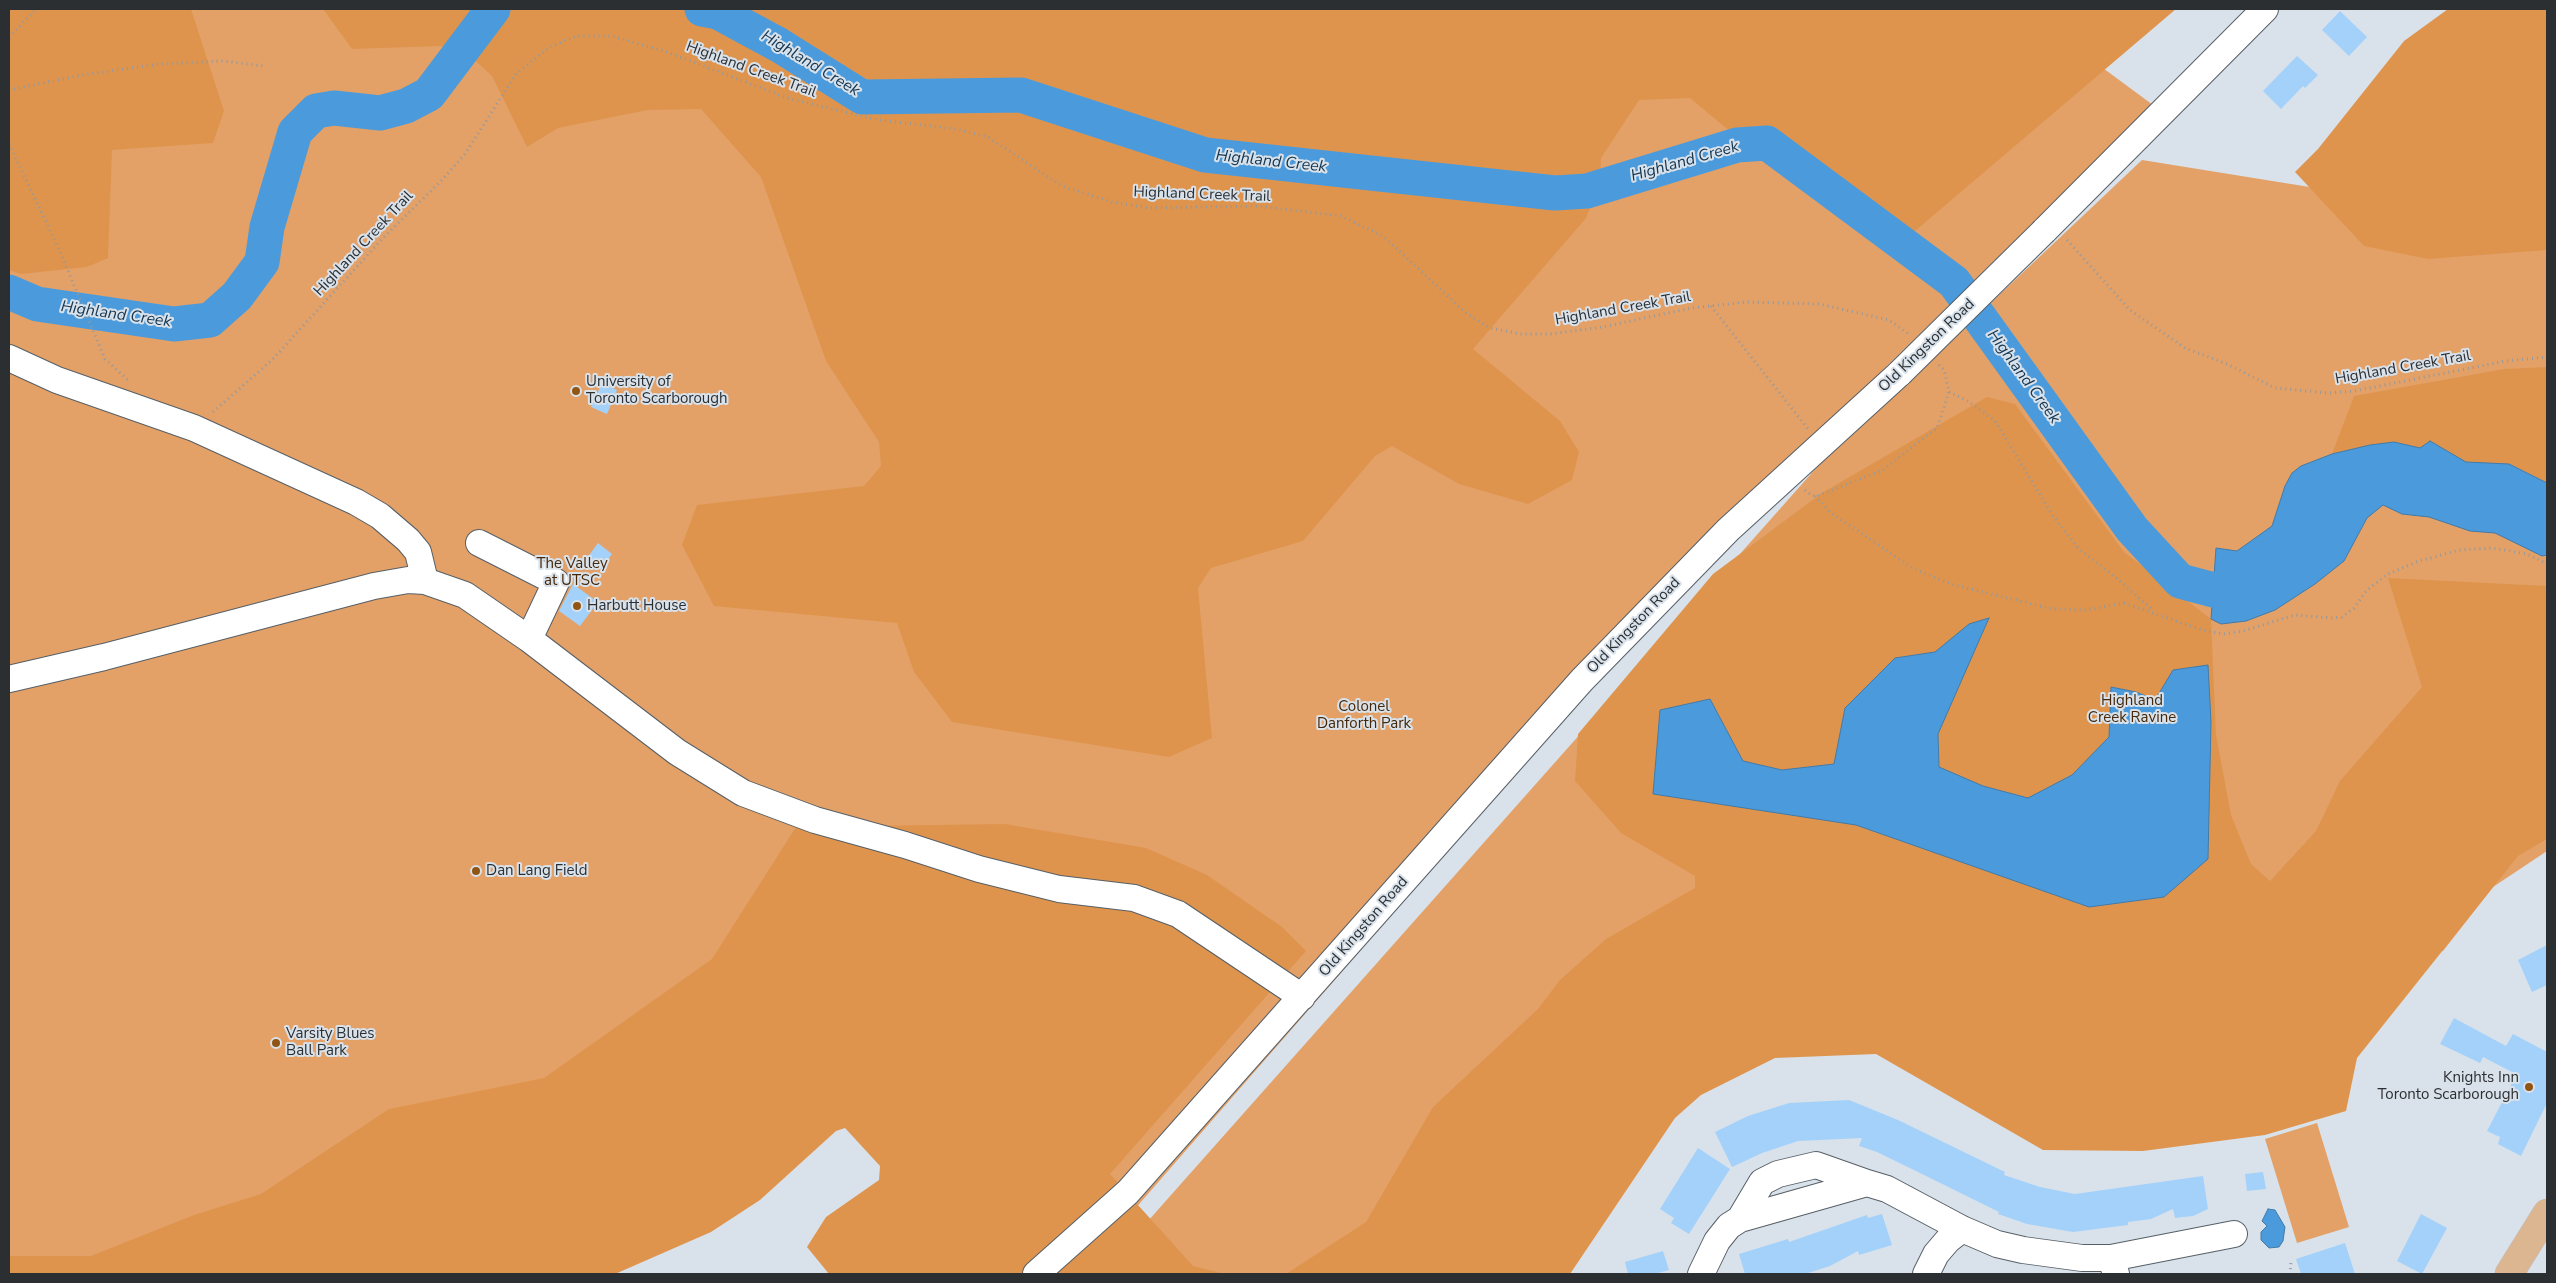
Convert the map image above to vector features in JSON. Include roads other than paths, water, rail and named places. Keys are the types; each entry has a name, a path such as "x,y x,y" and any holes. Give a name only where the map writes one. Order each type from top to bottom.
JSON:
{"main road":[{"path":"2509,1274 2547,1213"}],"street":[{"name":"Old Kingston Road","path":"1036,1274 1128,1192 1582,680 1728,530 1900,373 2265,9"},
{"path":"9,358 57,380 194,428 356,502 380,516 408,540 418,552 425,581"},
{"path":"479,543 556,582 529,639"},
{"path":"9,679 104,657 374,586 408,580 425,581 465,594 529,639 677,752 743,793 815,820 904,845 978,869 1059,889 1134,898 1178,914 1302,997"},
{"path":"1701,1274 1717,1241 1729,1226 1740,1219 1867,1183 1887,1189 1962,1229 1997,1244 2023,1250 2082,1258 2114,1266 2234,1234"},
{"path":"1926,1274 1936,1254 1948,1240 1962,1229"}],"water":[{"path":"2430,441 2466,462 2509,464 2547,483 2547,555 2542,556 2495,533 2470,531 2429,517 2402,514 2383,505 2367,518 2344,561 2315,584 2275,610 2246,621 2221,624 2211,619 2216,548 2237,551 2272,526 2285,486 2292,473 2301,466 2332,454 2370,445 2394,442 2420,448"},
{"path":"1989,618 1938,734 1939,767 1983,786 2028,798 2072,775 2109,737 2111,687 2136,692 2155,700 2173,670 2208,665 2211,722 2208,859 2164,897 2089,907 1856,825 1653,794 1660,710 1710,699 1743,761 1782,770 1834,764 1845,708 1895,658 1935,652 1969,624"},
{"path":"2268,1209 2275,1210 2285,1227 2283,1241 2279,1247 2269,1248 2261,1240 2261,1232 2267,1226 2262,1221"}],"waterway":[{"name":"Highland Creek","path":"9,292 37,304 174,324 210,320 237,296 262,262 267,227 295,132 316,111 334,108 380,113 406,106 429,94 493,9"},
{"name":"Highland Creek","path":"702,9 718,12 779,45 862,97 1021,95 1205,155 1555,193 1587,191 1737,145 1767,143 1954,282 2132,529 2180,581 2225,593 2245,594 2258,587"}],"place":[{"name":"University of Toronto Scarborough","path":"576,391"},
{"name":"Harbutt House","path":"577,606"},
{"name":"Dan Lang Field","path":"476,871"},
{"name":"Varsity Blues Ball Park","path":"276,1043"},
{"name":"Knights Inn Toronto Scarborough","path":"2529,1087"}],"park label":[{"name":"The Valley at UTSC","path":"572,572"},
{"name":"Highland Creek Ravine","path":"2132,710"},
{"name":"Colonel Danforth Park","path":"1364,716"}]}
